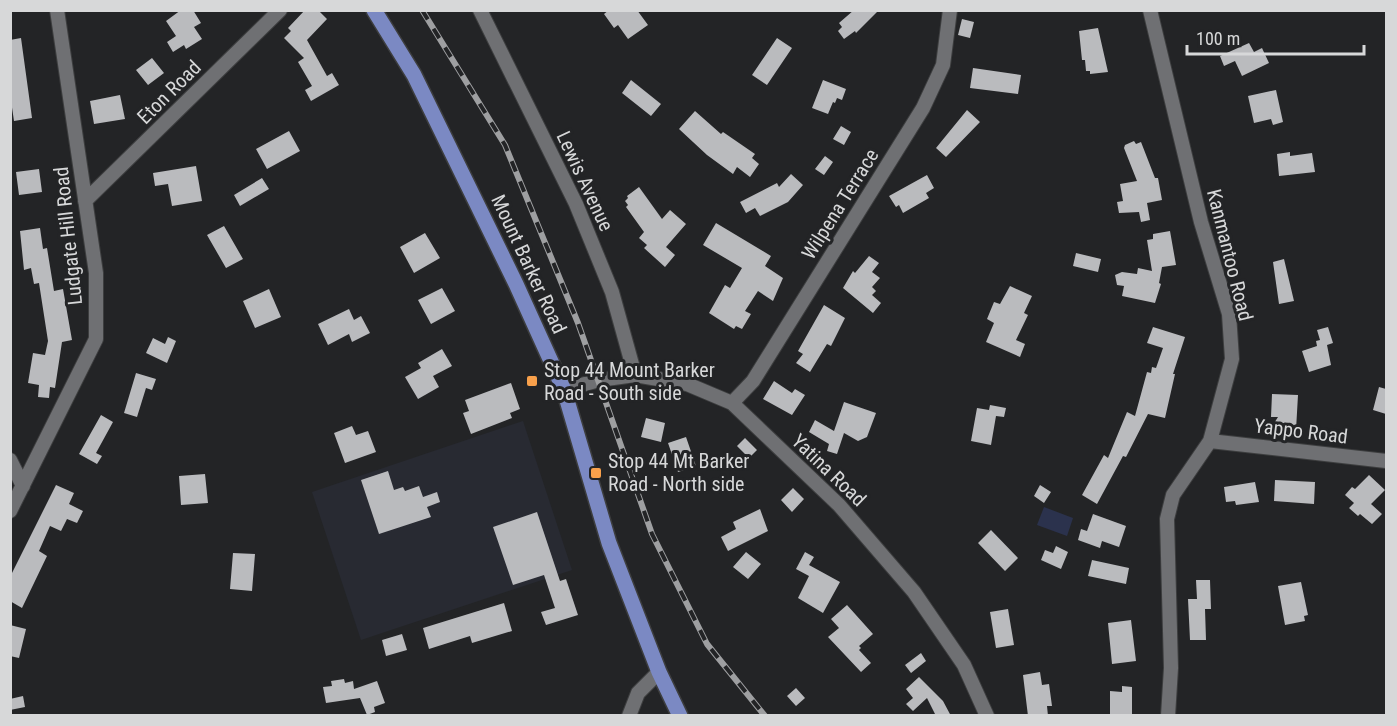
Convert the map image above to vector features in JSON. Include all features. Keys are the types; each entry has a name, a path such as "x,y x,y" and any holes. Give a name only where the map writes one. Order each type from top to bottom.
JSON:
{"main road":[{"name":"Mount Barker Road","path":"374,10 420,86 516,284 564,390 609,543 659,672 680,716"}],"street":[{"name":"Ludgate Hill Road","path":"10,511 96,339 96,273 57,10"},
{"name":"Eton Road","path":"86,201 280,10"},
{"name":"Lewis Avenue","path":"480,10 576,204 612,292 635,375"},
{"name":"Wilpena Terrace","path":"732,403 753,381 923,108 943,65 950,10"},
{"name":"Kanmantoo Road","path":"1150,10 1198,211 1229,314 1232,359 1210,441 1173,495 1167,519 1171,668 1168,716"},
{"name":"Yatina Road","path":"564,390 599,380 635,375 687,384 732,403 839,505 914,592 964,665 987,716"},
{"name":"Yappo Road","path":"1210,441 1386,461"},
{"path":"10,460 23,486"},
{"path":"629,716 638,693 659,672"}],"shaded area":[{"path":"523,421 572,570 361,640 312,492"},
{"path":"1044,507 1073,518 1067,536 1037,525"}],"building":[{"path":"181,10 193,10 201,23 194,27 202,39 186,49 184,45 173,52 167,42 176,36 166,21"},
{"path":"305,10 318,10 327,19 307,40 327,76 332,73 339,85 311,101 305,90 312,86 298,62 304,58 284,38 291,31 288,28"},
{"path":"609,10 637,10 648,25 628,39 618,25 614,28 604,14"},
{"path":"854,10 879,10 856,33 855,31 844,39 838,31 842,27 839,23"},
{"path":"962,19 974,22 970,38 958,35"},
{"path":"1098,28 1108,72 1090,74 1090,71 1086,71 1085,60 1082,60 1079,31"},
{"path":"21,38 32,118 14,121 10,94 10,40"},
{"path":"777,38 792,48 767,85 752,75"},
{"path":"1249,43 1254,52 1262,48 1269,63 1242,76 1235,61 1224,66 1220,56"},
{"path":"152,58 164,73 148,85 136,70"},
{"path":"973,68 1021,75 1018,94 970,88"},
{"path":"631,80 661,104 651,116 622,93"},
{"path":"823,80 846,89 842,100 837,98 835,103 833,102 828,114 812,108"},
{"path":"1276,90 1283,122 1273,125 1271,119 1254,123 1248,96"},
{"path":"120,95 125,119 94,124 90,101"},
{"path":"967,110 980,122 946,157 936,148"},
{"path":"695,111 721,134 723,132 755,154 752,158 759,164 750,177 737,167 733,174 707,155 679,129"},
{"path":"841,126 851,132 844,145 833,139"},
{"path":"289,131 300,151 267,169 256,149"},
{"path":"1134,141 1136,144 1141,142 1155,178 1158,178 1162,200 1147,203 1150,220 1141,222 1139,212 1119,213 1117,202 1123,201 1120,184 1137,181 1124,148 1125,145"},
{"path":"1290,152 1290,156 1312,153 1315,172 1279,176 1277,154"},
{"path":"825,156 833,162 824,175 815,169"},
{"path":"196,166 202,201 172,206 168,184 155,186 153,173"},
{"path":"39,169 42,192 19,195 16,172"},
{"path":"791,174 803,185 788,202 760,216 755,208 746,213 740,202 777,183 779,187"},
{"path":"927,175 934,188 926,193 929,198 903,213 899,205 896,207 889,196"},
{"path":"262,178 269,189 240,206 234,195"},
{"path":"639,187 662,219 670,210 686,224 666,247 675,255 665,267 644,248 647,245 639,238 644,232 626,207 628,205 625,201 627,196"},
{"path":"716,223 771,256 765,266 783,278 773,301 758,291 745,311 751,314 742,329 736,326 734,329 709,313 725,285 730,288 742,268 703,245"},
{"path":"224,226 243,259 226,268 207,235"},
{"path":"40,228 43,249 47,248 54,291 63,289 72,340 62,342 55,388 50,387 49,398 38,397 39,385 28,383 33,353 45,355 48,341 39,283 34,284 31,268 24,270 20,231"},
{"path":"1170,231 1176,265 1162,267 1159,283 1161,284 1155,303 1122,296 1124,286 1117,285 1115,275 1122,272 1137,274 1138,268 1152,271 1147,240 1153,239 1153,234"},
{"path":"425,233 440,258 414,273 400,247"},
{"path":"1076,253 1101,259 1098,272 1073,266"},
{"path":"869,256 879,263 872,272 880,278 872,287 876,291 872,295 881,303 873,313 843,288 853,271 855,273"},
{"path":"1284,259 1294,301 1279,304 1273,262"},
{"path":"1010,286 1032,296 1024,313 1028,315 1016,340 1025,344 1020,357 986,342 994,323 987,319 994,302 1000,304"},
{"path":"442,288 455,311 431,324 418,300"},
{"path":"269,289 281,317 255,328 243,301"},
{"path":"824,305 845,318 831,346 827,344 810,372 796,363 803,354 798,351"},
{"path":"349,309 354,320 361,316 370,333 352,342 349,334 328,345 318,324"},
{"path":"1153,327 1185,337 1173,374 1175,374 1165,418 1148,414 1126,457 1123,456 1097,504 1082,495 1104,455 1108,458 1127,412 1135,416 1147,372 1151,373 1152,367 1156,368 1163,348 1147,343"},
{"path":"1328,327 1333,343 1327,345 1331,365 1309,372 1302,351 1317,346 1316,341 1320,340 1317,330"},
{"path":"168,337 176,341 167,363 146,353 153,338 165,344"},
{"path":"442,349 452,366 433,376 439,387 418,399 405,377 421,368 418,363"},
{"path":"136,373 156,379 152,390 146,388 137,417 124,413"},
{"path":"774,381 792,393 795,389 805,395 792,415 763,399"},
{"path":"511,383 520,409 510,413 512,418 471,434 463,413 469,411 465,400"},
{"path":"1379,387 1386,389 1386,414 1373,410"},
{"path":"1272,394 1298,395 1296,430 1271,428 1278,417 1271,417"},
{"path":"844,402 876,413 867,437 858,441 844,433 837,454 827,451 829,444 809,432 815,420 834,431"},
{"path":"990,405 1006,408 1004,417 996,416 991,445 971,441 977,408 989,410"},
{"path":"101,415 113,422 96,453 102,456 97,464 79,454"},
{"path":"646,418 665,423 661,442 641,437"},
{"path":"352,426 356,435 368,431 376,452 345,463 334,433"},
{"path":"686,437 696,466 678,472 668,443"},
{"path":"745,438 757,450 749,458 737,446"},
{"path":"388,471 394,490 403,487 405,491 419,486 423,497 437,492 440,502 427,507 431,517 379,534 361,480"},
{"path":"205,474 208,503 181,505 179,476"},
{"path":"1369,475 1385,490 1371,504 1382,514 1372,524 1349,508 1354,503 1345,495"},
{"path":"1275,480 1315,482 1314,504 1274,501"},
{"path":"1255,482 1259,502 1236,505 1235,501 1226,502 1224,487"},
{"path":"56,485 74,493 69,504 83,511 77,523 67,519 61,531 50,526 39,551 47,556 22,608 10,601 10,577"},
{"path":"1040,485 1051,492 1044,503 1034,496"},
{"path":"793,488 804,499 792,512 781,500"},
{"path":"760,509 768,531 728,551 721,537 736,529 733,522"},
{"path":"537,512 560,581 566,579 578,615 546,625 541,612 555,608 544,575 513,585 493,527"},
{"path":"1093,514 1126,526 1119,547 1102,541 1100,548 1078,540 1081,529 1087,531"},
{"path":"991,530 1018,558 1005,571 978,543"},
{"path":"1056,546 1068,552 1061,569 1041,560 1045,550 1053,553"},
{"path":"746,552 761,564 748,579 733,567"},
{"path":"805,552 814,557 809,565 840,582 823,613 798,598 809,576 796,569"},
{"path":"233,553 255,554 252,591 230,589"},
{"path":"1092,560 1129,568 1126,584 1088,576"},
{"path":"1196,580 1210,580 1211,609 1205,609 1206,640 1190,640 1188,599 1197,599"},
{"path":"1301,582 1308,615 1304,616 1305,621 1285,625 1278,586"},
{"path":"504,603 512,631 472,643 470,636 429,649 423,628"},
{"path":"847,605 873,634 859,646 861,648 859,650 871,663 861,672 828,637 839,628 831,619"},
{"path":"1008,609 1014,645 996,648 990,612"},
{"path":"1131,620 1136,661 1112,664 1108,623"},
{"path":"10,625 26,629 19,658 10,656"},
{"path":"402,634 407,650 386,656 382,640"},
{"path":"921,653 926,661 911,673 905,665"},
{"path":"1040,672 1042,685 1049,684 1052,706 1047,706 1048,716 1028,716 1023,675"},
{"path":"919,677 943,701 951,716 936,716 927,698 913,711 906,704 913,698 906,689"},
{"path":"344,679 345,683 353,681 354,689 377,681 385,703 374,707 375,712 367,715 360,698 326,703 323,687 332,686 331,681"},
{"path":"1122,686 1132,687 1132,716 1110,716 1110,691 1122,692"},
{"path":"796,688 805,698 796,706 787,696"},
{"path":"23,696 25,707 10,710 10,699"}],"railway":[{"path":"422,10 505,145 578,323 652,534 707,644 765,716"}],"place":[{"name":"Stop 44 Mount Barker Road - South side","path":"532,381"},
{"name":"Stop 44 Mt Barker Road - North side","path":"596,473"}]}
